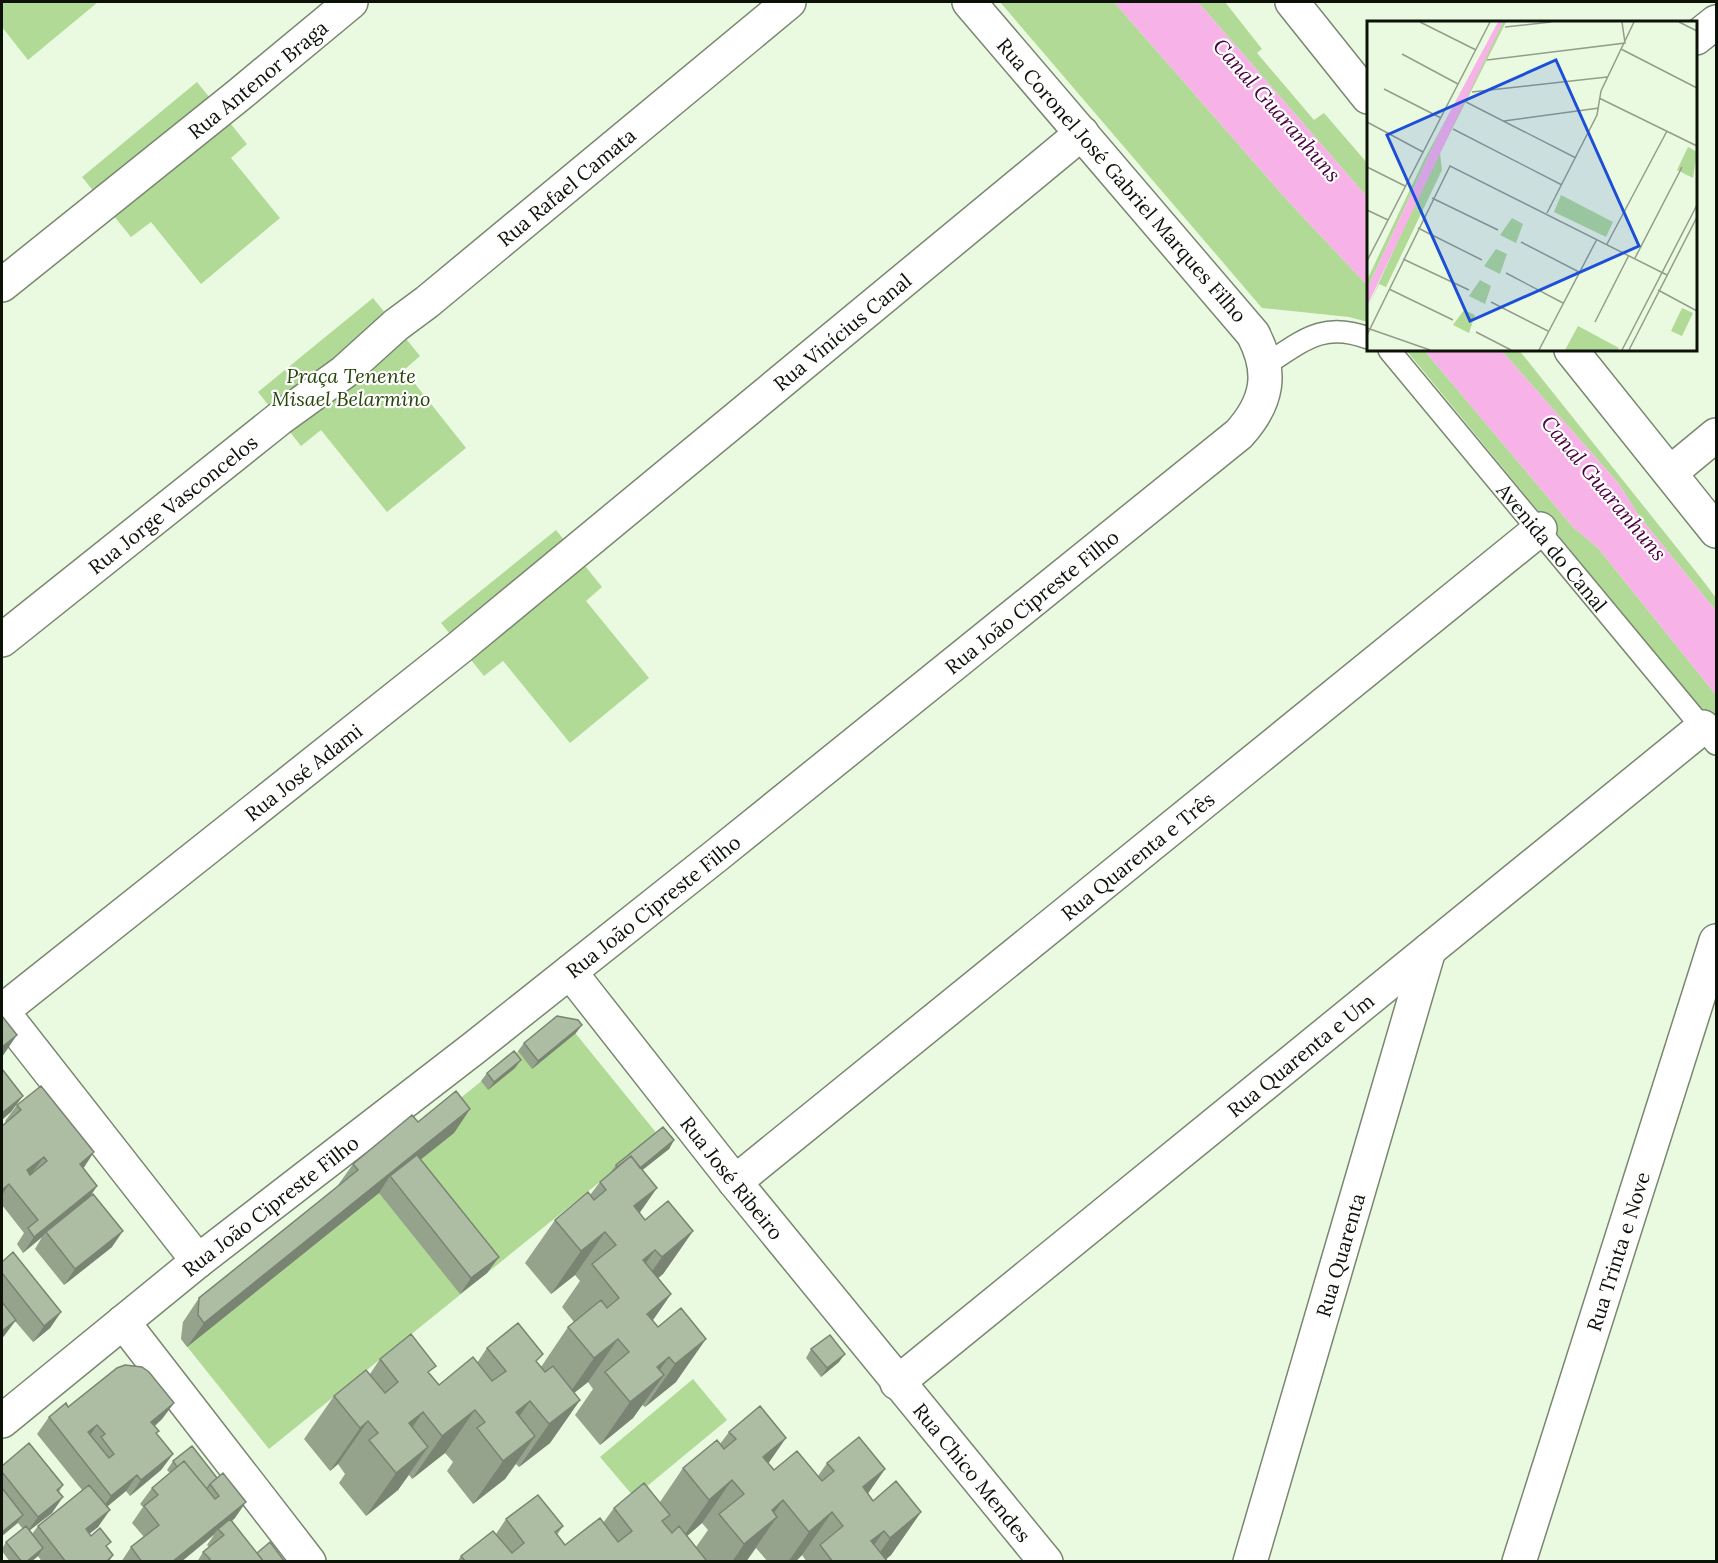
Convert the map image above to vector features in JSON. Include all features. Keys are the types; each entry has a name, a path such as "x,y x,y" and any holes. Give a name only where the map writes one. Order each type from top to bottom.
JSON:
{"street":[{"name":"Rua Antenor Braga","path":"2,285 351,2"},
{"name":"Rua Rafael Camata","path":"344,372 396,325 428,302 789,2"},
{"name":"Rua Coronel José Gabriel Marques Filho","path":"969,2 1253,334 1261,348 1265,365"},
{"path":"1292,2 1367,96"},
{"path":"1697,36 1716,22"},
{"name":"Rua Vinícius Canal","path":"603,530 1082,133"},
{"path":"1572,351 1716,531"},
{"name":"Rua João Cipreste Filho","path":"2,1421 198,1261 570,972 1239,434 1253,419 1261,401 1266,382 1265,365"},
{"name":"Rua Jorge Vasconcelos","path":"2,640 245,446 344,372"},
{"path":"1670,473 1716,435"},
{"name":"Rua Quarenta e Três","path":"735,1182 1540,529"},
{"name":"Rua José Adami","path":"2,1011 435,667 603,530"},
{"name":"Rua Quarenta e Um","path":"897,1383 1429,950 1710,735"},
{"name":"Rua Trinta e Nove","path":"1520,1562 1716,941"},
{"name":"Rua Quarenta","path":"1250,1562 1429,950"},
{"name":"Rua José Ribeiro","path":"570,972 897,1383"},
{"path":"2,1011 198,1261"},
{"path":"123,1322 309,1562"},
{"name":"Rua Chico Mendes","path":"897,1383 1046,1562"}],"lane":[{"path":"1265,365 1315,334 1335,331 1356,333 1367,338"},
{"name":"Avenida do Canal","path":"1390,351 1710,735"}],"green space":[{"path":"2,2 98,2 28,60 2,27"},
{"path":"1000,2 1114,2 1288,201 1367,285 1367,322 1349,317 1262,308"},
{"path":"1198,2 1225,2 1262,49 1257,53 1314,120 1324,113 1367,163 1367,197"},
{"path":"197,82 247,144 231,158 280,218 201,284 151,222 131,237 82,177"},
{"name":"Praça Tenente Misael Belarmino","path":"373,298 420,356 404,370 466,448 387,512 321,430 301,446 258,392"},
{"path":"1407,351 1425,351 1573,527 1598,548 1716,695 1716,727"},
{"path":"1502,351 1520,351 1701,578 1716,598 1716,611 1639,516 1619,484"},
{"path":"556,530 602,587 586,601 649,678 570,743 503,661 484,676 441,623"},
{"path":"552,1024 572,1029 658,1135 269,1449 181,1339 183,1322"},
{"path":"693,1379 727,1420 634,1497 600,1457"}],"water":[{"name":"Canal Guaranhuns","path":"1114,2 1198,2 1367,197 1367,285 1288,201"},
{"name":"Canal Guaranhuns","path":"1425,351 1502,351 1619,484 1639,516 1716,611 1716,695 1598,548 1573,527"}],"building":[{"path":"2,1016 17,1035 2,1047"},
{"path":"557,1016 578,1020 582,1025 538,1061 524,1043"},
{"path":"514,1051 521,1060 494,1082 487,1073"},
{"path":"2,1069 23,1096 2,1113"},
{"path":"41,1086 94,1152 80,1164 97,1186 34,1237 28,1228 38,1220 9,1184 2,1190 2,1126 21,1110 17,1105","holes":["44,1157 47,1161 30,1175 27,1170"]},
{"path":"456,1091 470,1109 204,1323 198,1315 199,1298 358,1170 353,1164 412,1115 418,1122"},
{"path":"663,1127 674,1140 640,1168 631,1156 617,1167 616,1165"},
{"path":"417,1155 499,1257 471,1278 390,1176"},
{"path":"631,1156 657,1188 634,1206 645,1220 668,1201 693,1231 662,1257 655,1250 643,1260 671,1294 647,1314 658,1327 681,1308 706,1339 675,1364 669,1357 657,1367 664,1375 630,1402 605,1372 629,1352 618,1339 594,1358 568,1327 601,1300 607,1308 619,1298 592,1264 616,1245 605,1232 581,1251 555,1220 588,1192 594,1200 606,1190 600,1182"},
{"path":"93,1194 123,1231 75,1269 46,1232"},
{"path":"13,1252 61,1312 44,1326 2,1273 2,1262"},
{"path":"2,1302 16,1320 2,1331"},
{"path":"518,1323 543,1354 536,1361 545,1372 553,1366 580,1400 549,1424 530,1401 516,1412 535,1436 503,1461 477,1428 485,1422 475,1410 442,1436 423,1412 409,1423 428,1447 396,1473 369,1440 378,1433 368,1421 360,1428 334,1396 366,1370 385,1393 398,1382 380,1359 411,1334 436,1366 428,1372 439,1385 473,1357 492,1381 506,1371 487,1348"},
{"path":"830,1335 845,1354 827,1368 811,1349"},
{"path":"125,1365 142,1367 149,1372 174,1403 151,1422 159,1431 156,1433 173,1454 141,1480 137,1475 111,1496 49,1417 66,1403 68,1407 117,1368","holes":["97,1425 105,1434 101,1437 114,1454 109,1458 88,1432"]},
{"path":"760,1406 786,1438 763,1457 774,1470 797,1451 822,1481 834,1471 827,1463 859,1437 885,1469 863,1487 873,1501 896,1481 921,1512 890,1538 884,1531 871,1541 888,1562 833,1562 820,1545 843,1526 832,1512 809,1532 783,1500 772,1510 777,1517 744,1544 719,1514 744,1494 732,1480 709,1500 683,1468 717,1440 724,1449 736,1439 729,1432"},
{"path":"29,1443 63,1485 57,1490 63,1497 38,1517 2,1472 2,1466"},
{"path":"192,1446 217,1478 207,1489 184,1461 177,1467 173,1461"},
{"path":"184,1461 215,1499 219,1496 210,1484 223,1473 246,1502 172,1562 142,1562 131,1547 159,1525 144,1506 158,1495 152,1488"},
{"path":"644,1483 670,1515 662,1521 672,1533 679,1526 706,1560 704,1562 466,1562 461,1556 493,1531 512,1553 524,1543 506,1519 538,1495 563,1526 555,1532 565,1545 600,1518 618,1542 632,1531 614,1508"},
{"path":"89,1485 110,1510 86,1529 91,1536 100,1528 111,1542 106,1546 113,1555 106,1562 66,1562 38,1526"},
{"path":"2,1488 23,1515 2,1532"},
{"path":"230,1519 264,1562 207,1562 210,1559 203,1552 224,1535 218,1529"},
{"path":"26,1526 43,1548 26,1562 22,1562 6,1542"},
{"path":"270,1542 285,1562 264,1562 257,1553"}]}
